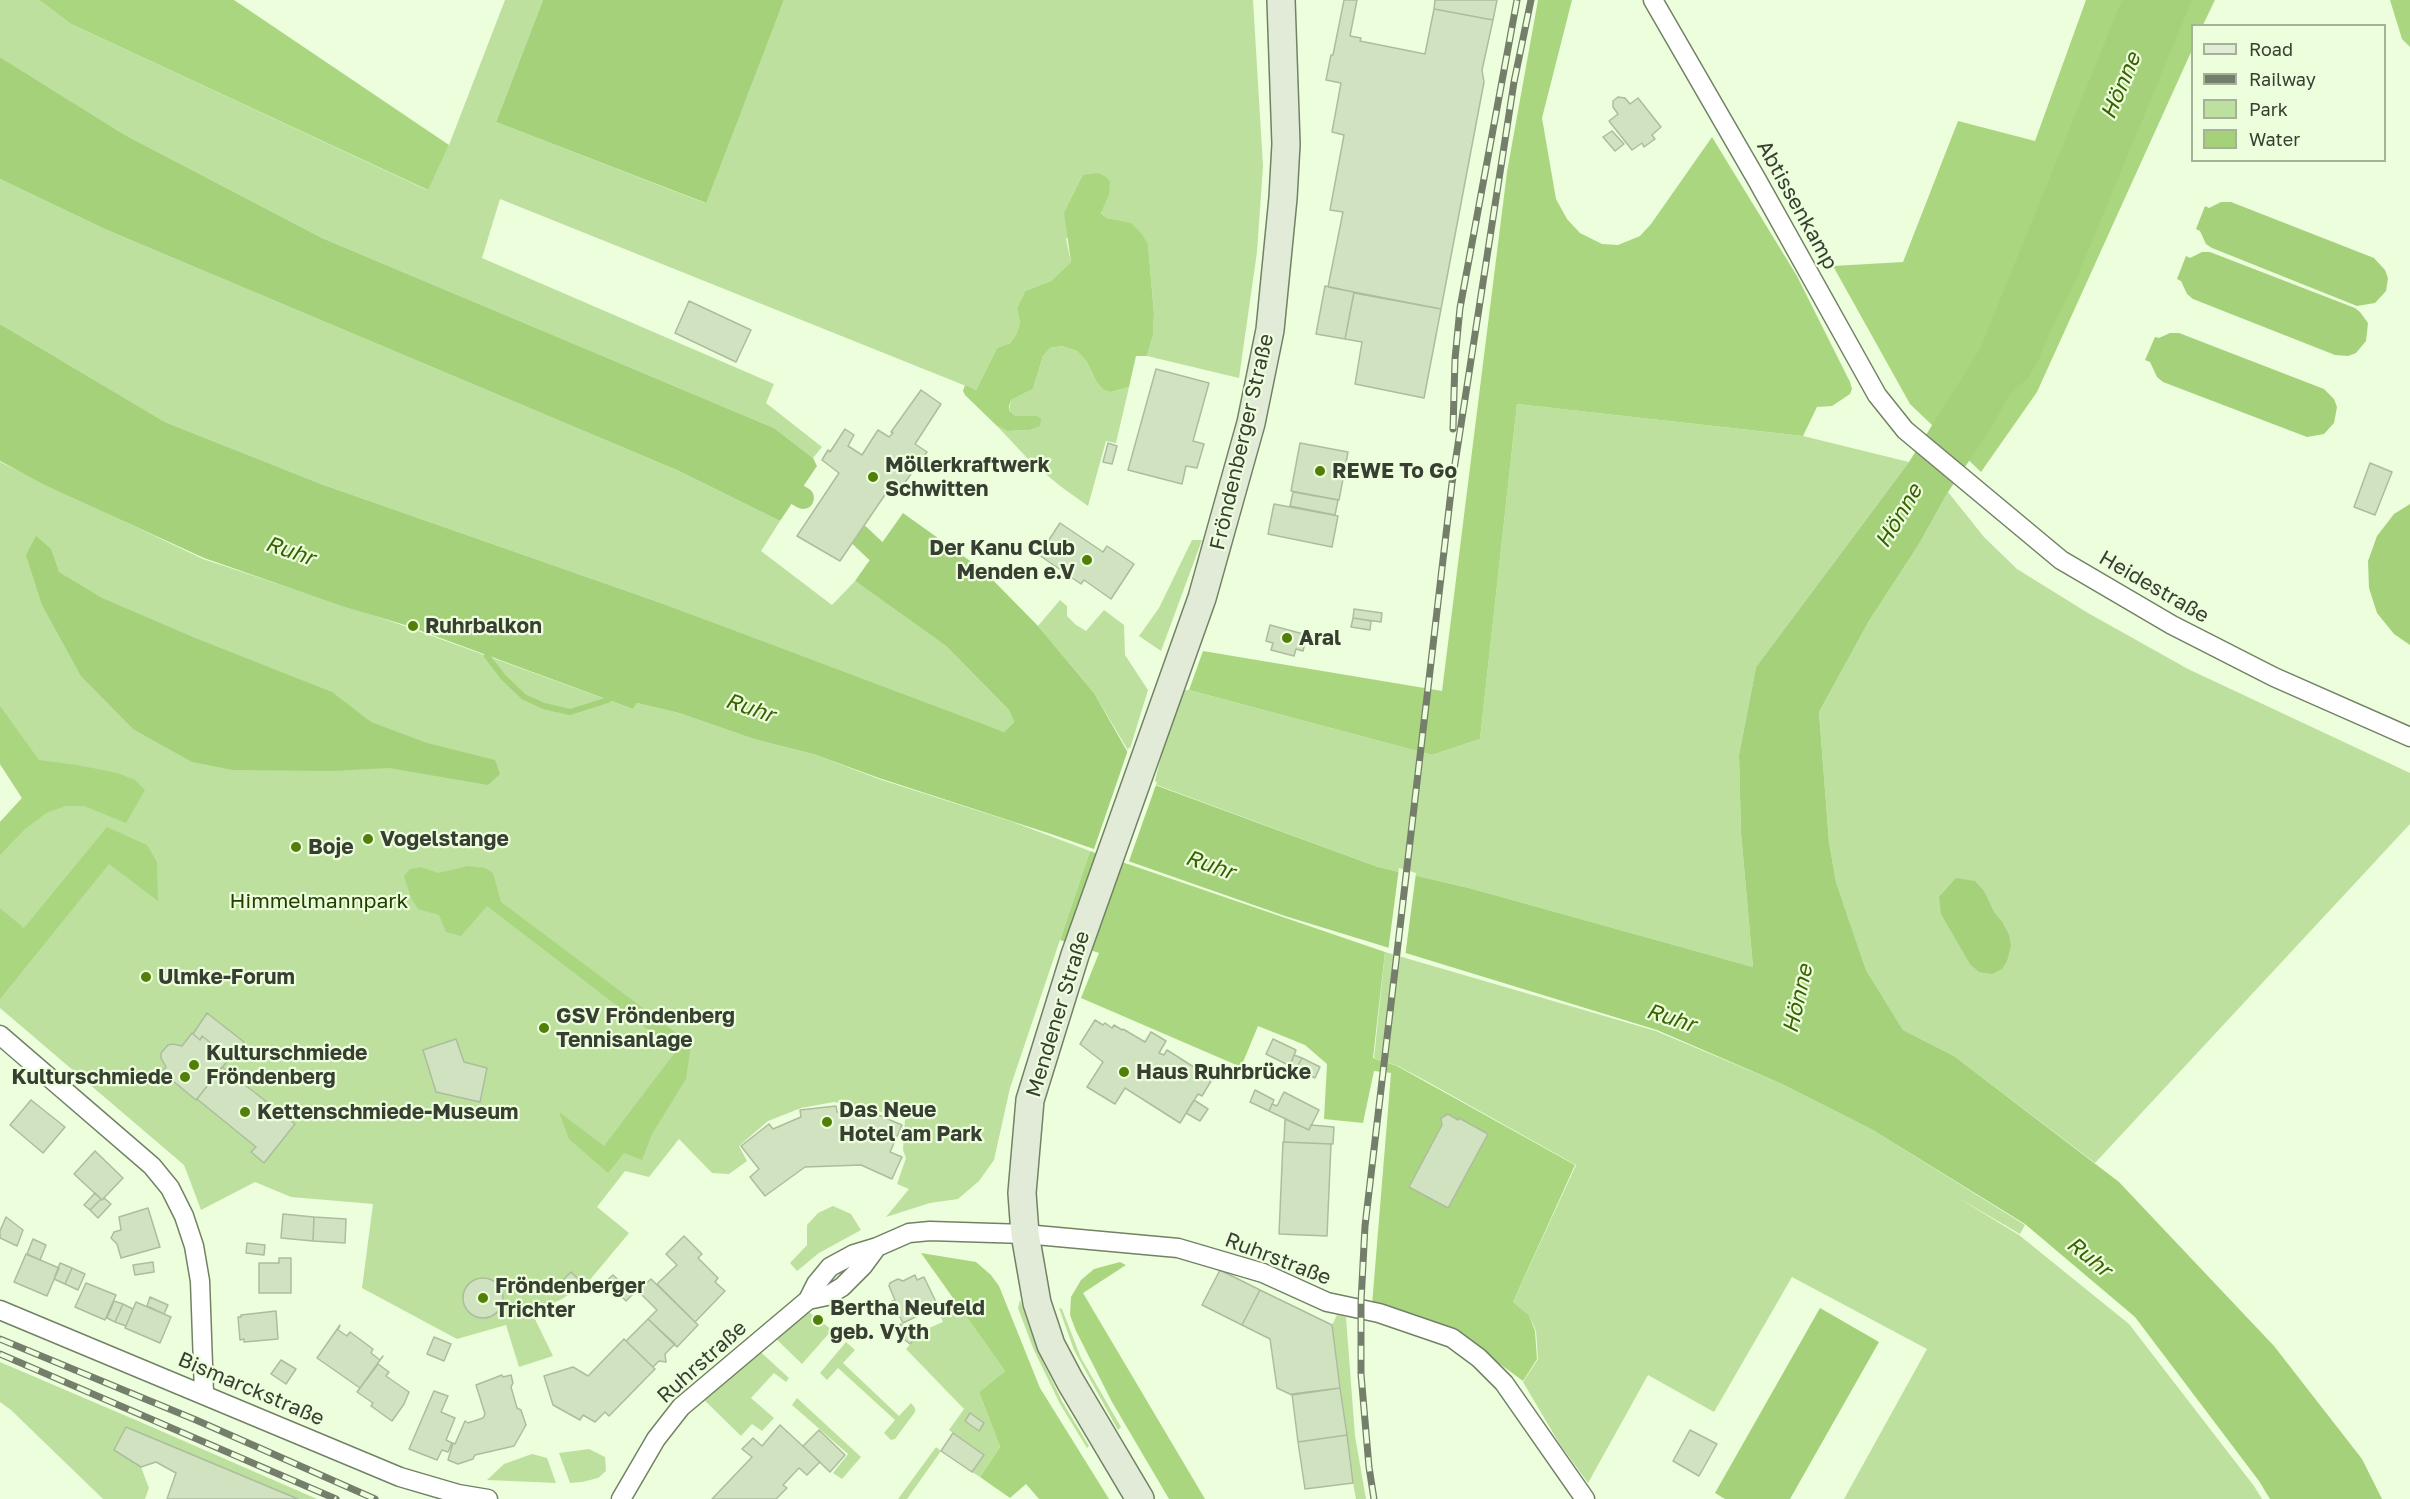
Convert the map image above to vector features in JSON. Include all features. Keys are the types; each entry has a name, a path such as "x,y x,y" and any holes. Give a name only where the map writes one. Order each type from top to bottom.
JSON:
{"main road":[{"name":"Fröndenberger Straße","path":"1119,832 1183,646 1202,598 1226,521 1251,423 1270,330 1286,144 1281,0"},
{"name":"Mendener Straße","path":"1119,832 1067,979 1030,1100 1022,1193 1025,1234 1037,1303 1051,1345 1140,1499"}],"street":[{"name":"Abtissenkamp","path":"1653,0 1877,395 1911,436"},
{"name":"Heidestraße","path":"1911,436 2061,560 2172,625 2274,677 2410,737"},
{"path":"0,1035 152,1166 170,1188 184,1216 200,1281 204,1393"},
{"name":"Ruhrstraße","path":"621,1499 656,1439 681,1407 808,1300 827,1296 842,1287 863,1266 877,1247 909,1233 930,1231 1025,1234 1178,1248 1263,1273 1327,1302 1379,1313 1452,1338 1479,1358 1504,1383 1585,1499"},
{"name":"Bismarckstraße","path":"0,1310 204,1393 400,1477 458,1494 488,1499"}],"green space":[{"path":"0,0 39,0 71,24 427,190 449,145 505,0 543,0 496,122 705,203 784,0 1253,0 1263,166 1257,252 1239,378 1147,356 1153,335 1154,314 1148,244 1115,220 1105,218 1101,212 1109,195 1066,239 1071,262 1051,281 1025,291 1017,308 1020,323 1016,335 1010,343 997,348 976,390 500,199 482,258 774,384 766,403 822,447 813,458 774,428 322,238 125,135 0,57"},
{"path":"0,179 107,230 679,471 780,521 761,551 832,605 855,581 946,646 1009,710 1014,722 1004,732 951,714 661,603 321,484 165,422 0,324"},
{"path":"1062,346 1077,351 1087,362 1096,381 1111,392 1129,387 1116,443 1106,441 1088,506 1029,460 997,426 1007,431 1029,430 1030,417 1016,416 1009,411 1011,400 1033,389 1043,356 1050,348"},
{"path":"1517,404 1803,436 1909,462 1756,667 1739,755 1741,833 1753,967 1469,888 1378,867 1154,784 1179,690 1189,690 1432,755 1480,739"},
{"name":"Himmelmannpark","path":"0,462 203,559 399,624 633,709 637,703 679,713 754,739 813,754 879,779 1013,822 1090,851 1010,1088 994,1160 979,1181 958,1199 930,1203 886,1217 909,1189 897,1184 906,1158 903,1150 905,1119 868,1108 834,1102 801,1108 768,1121 739,1146 747,1161 729,1174 712,1173 679,1139 649,1177 625,1171 597,1207 629,1233 589,1281 562,1299 532,1313 553,1356 519,1367 506,1325 457,1339 362,1288 373,1204 291,1197 255,1182 201,1210 184,1165 0,1008 0,822 22,798 0,764"},
{"path":"1948,492 1984,537 2017,569 2088,613 2188,669 2410,773 2410,824 2095,1163 1954,1056 1903,1030 1866,970 1836,882 1829,842 1819,712 1869,621 1919,544"},
{"path":"1192,540 1202,540 1161,651 1139,636 1159,608"},
{"path":"1060,600 1067,606 1067,616 1086,631 1104,610 1124,625 1125,655 1148,690 1129,752 1094,693 1038,626"},
{"path":"1385,952 1656,1031 1782,1084 1871,1129 2025,1225 2020,1234 1955,1196 2019,1235 2129,1324 2262,1499 1844,1499 1927,1349 1792,1277 1714,1412 1648,1375 1588,1483 1559,1443 1523,1382 1538,1359 1536,1331 1529,1315 1513,1302 1576,1165 1398,1066 1374,1058"},
{"path":"833,1206 851,1214 861,1230 819,1253 797,1271 790,1263 807,1245 807,1225 818,1213"},
{"path":"953,1298 1005,1371 979,1392 1000,1447 980,1477 972,1472 984,1455 949,1430 964,1409 906,1349 917,1337 915,1334 943,1322 937,1309"},
{"path":"1020,1300 1038,1352 1063,1403 1089,1446 1087,1448 1060,1404 1033,1348 1018,1308"},
{"path":"801,1306 832,1330 802,1364 769,1332"},
{"path":"1059,1308 1062,1309 1081,1358 1121,1427 1118,1430 1074,1350"},
{"path":"1337,1315 1346,1317 1355,1436 1366,1499 1356,1499 1353,1483 1332,1325"},
{"path":"846,1342 855,1350 843,1363 899,1416 911,1403 915,1408 915,1412 895,1439 891,1440 884,1433 895,1420 838,1368 827,1380 820,1373"},
{"path":"753,1345 789,1378 786,1382 774,1373 751,1398 774,1418 762,1431 752,1424 741,1436 696,1392"},
{"path":"0,1362 317,1499 298,1499 126,1427 114,1450 141,1467 149,1488 145,1499 103,1499 0,1402"},
{"path":"797,1398 861,1457 842,1479 833,1473 848,1454 792,1405"},
{"path":"936,1447 941,1451 907,1499 898,1499"},
{"path":"589,1449 605,1457 606,1471 598,1478 570,1483 559,1453"},
{"path":"532,1454 547,1458 556,1483 487,1480 504,1464"}],"shaded area":[{"path":"39,0 234,0 449,145 428,190 71,24"},
{"path":"1538,0 1572,0 1542,118 1556,199 1567,219 1580,233 1602,244 1618,245 1640,236 1651,224 1712,137 1797,276 1850,382 1852,389 1850,394 1832,406 1817,407 1803,436 1517,404 1480,739 1432,755 1189,690 1203,651 1442,691 1507,172"},
{"path":"2086,0 2215,0 2203,24 2191,24 2191,52 2037,392 1981,472 1910,404 1833,266 1903,262 1958,121 2035,141"},
{"path":"2390,0 2410,0 2410,47 2402,39"},
{"path":"1098,173 1110,182 1109,195 1101,213 1106,218 1131,223 1148,244 1154,314 1153,335 1147,356 1136,356 1129,387 1111,392 1103,389 1096,381 1087,362 1077,351 1062,346 1050,348 1043,356 1033,389 1011,400 1009,406 1009,411 1016,416 1037,416 1041,419 1040,426 1029,430 1007,431 997,426 965,395 963,391 965,385 976,390 997,348 1010,343 1016,335 1020,323 1017,308 1025,291 1051,281 1071,262 1064,213 1083,175"},
{"path":"0,706 39,760 118,773 135,780 145,790 126,823 84,806 66,806 46,813 24,830 0,855 0,822 22,798 0,764"},
{"path":"107,827 147,845 157,862 158,901 109,864 0,999 0,908 24,928"},
{"path":"1090,851 1385,952 1373,1058 1397,1066 1575,1165 1513,1302 1529,1315 1535,1331 1537,1359 1523,1381 1455,1331 1413,1315 1372,1305 1391,1073 1374,1071 1363,1123 1324,1119 1327,1064 1305,1045 1258,1026 1241,1067 1081,998 1099,953 1060,940"},
{"path":"468,866 485,868 493,873 501,902 691,1044 686,1079 652,1134 642,1160 624,1153 608,1173 569,1139 559,1112 604,1146 676,1051 487,906 461,936 446,932 439,915 418,909 411,898 404,876 410,869 421,867 438,873"},
{"path":"921,1253 976,1262 991,1275 999,1286 1040,1388 1109,1499 1039,1499 1026,1484 1010,1498 980,1477 1000,1447 979,1392 1005,1371"},
{"path":"1120,1262 1126,1265 1083,1293 1205,1499 1169,1499 1112,1402 1070,1315 1071,1297 1081,1280 1094,1269"}],"water":[{"path":"543,0 784,0 706,203 496,122"},
{"path":"2122,0 2192,0 2076,280 2038,361 2028,378 2010,394 1990,430 1948,492 1919,544 1869,621 1819,712 1829,842 1836,882 1866,970 1903,1030 1954,1056 2119,1182 2274,1346 2362,1459 2382,1499 2270,1499 2259,1481 2135,1317 2025,1224 1871,1129 1782,1084 1657,1030 1285,916 813,754 754,739 679,713 637,703 633,709 405,625 342,606 204,558 45,485 0,461 0,324 165,422 321,484 661,603 1004,732 1014,722 1009,710 946,646 855,581 903,513 984,571 1038,626 1094,693 1144,781 1378,867 1469,888 1753,967 1741,833 1739,755 1756,667 1909,462 1980,349"},
{"path":"0,57 125,135 322,238 774,428 813,458 817,466 780,521 679,471 107,230 0,179"},
{"path":"2221,202 2231,202 2374,258 2385,270 2388,278 2386,291 2375,303 2357,306 2212,248 2206,244 2200,231 2196,229 2205,206 2209,208"},
{"path":"2202,252 2210,252 2355,308 2368,323 2366,341 2356,353 2348,356 2335,355 2193,299 2187,294 2181,281 2177,279 2186,256 2190,258"},
{"path":"2170,333 2179,333 2324,389 2334,399 2337,407 2334,423 2324,434 2307,437 2163,382 2157,377 2150,362 2145,360 2155,337 2159,338"},
{"path":"2410,504 2410,645 2394,634 2377,613 2369,588 2368,561 2377,536 2394,514"},
{"path":"36,536 51,549 59,572 102,598 195,638 332,692 371,722 427,743 495,760 500,774 488,785 389,768 333,771 233,770 192,762 133,729 81,676 42,605 26,555"},
{"path":"1956,878 1975,881 1984,891 2009,935 2011,946 2007,961 2002,969 1992,974 1979,972 1970,964 1941,914 1939,897"},
{"path":"1820,1308 1879,1342 1790,1499 1725,1499 1715,1493"}],"pier":[{"path":"1129,747 1146,778 1157,782 1128,864 1093,852"},
{"path":"1399,868 1416,873 1405,957 1388,952"}],"building":[{"path":"1344,0 1357,0 1350,36 1361,38 1360,41 1425,54 1434,9 1493,20 1482,70 1484,82 1441,309 1328,287 1343,212 1330,210 1344,135 1332,132 1341,83 1326,80"},
{"path":"1435,0 1497,0 1493,20 1434,9"},
{"path":"1618,97 1625,98 1630,104 1638,98 1661,127 1652,135 1655,139 1644,147 1642,143 1632,150 1609,121 1618,114 1613,107 1613,101"},
{"path":"1612,131 1624,144 1615,151 1603,137"},
{"path":"1325,286 1354,292 1345,339 1316,334"},
{"path":"1354,293 1441,309 1424,398 1355,384 1362,342 1345,339"},
{"path":"689,301 751,330 736,362 675,333"},
{"path":"1156,369 1209,383 1193,441 1204,444 1197,468 1186,466 1182,484 1128,470"},
{"name":"Möllerkraftwerk Schwitten","path":"921,390 941,404 915,444 927,452 903,485 895,480 840,561 797,536 839,473 822,460 845,429 854,435 848,446 862,455 878,430 889,437 893,433 891,432"},
{"path":"1108,443 1117,446 1112,464 1103,462"},
{"name":"REWE To Go","path":"1300,443 1348,452 1339,500 1291,491"},
{"path":"2370,463 2392,472 2375,515 2354,507"},
{"path":"1293,492 1338,500 1335,515 1290,506"},
{"path":"1274,504 1338,516 1332,547 1268,534"},
{"name":"Der Kanu Club Menden e.V","path":"1060,523 1103,552 1107,546 1134,564 1111,599 1084,580 1081,584 1039,555"},
{"path":"1354,609 1382,613 1381,622 1353,618"},
{"path":"1353,618 1371,621 1370,630 1351,627"},
{"name":"Aral","path":"1270,625 1307,635 1303,651 1296,649 1294,656 1271,650 1273,643 1266,641"},
{"path":"207,1013 244,1042 229,1059 227,1057 225,1060 218,1055 221,1051 202,1036 200,1040 193,1034"},
{"path":"1095,1020 1112,1028 1114,1025 1145,1042 1151,1032 1166,1041 1159,1053 1164,1055 1167,1050 1208,1076 1207,1079 1211,1081 1202,1096 1198,1094 1180,1123 1125,1088 1115,1104 1087,1087 1103,1062 1080,1044"},
{"name":"Kulturschmiede Fröndenberg","path":"192,1033 200,1040 202,1036 221,1051 218,1055 225,1060 227,1057 229,1059 196,1100 162,1072 166,1067 161,1058 161,1053 168,1045 182,1046"},
{"path":"456,1039 464,1062 487,1068 480,1102 436,1092 423,1050"},
{"path":"1273,1039 1296,1050 1290,1066 1266,1054"},
{"path":"1294,1055 1302,1058 1296,1069 1290,1066"},
{"path":"1302,1058 1320,1067 1315,1078 1296,1069"},
{"name":"Kettenschmiede-Museum","path":"222,1067 295,1124 264,1163 251,1152 256,1147 197,1099"},
{"path":"1255,1090 1274,1100 1269,1111 1250,1102"},
{"path":"1284,1092 1319,1110 1309,1130 1269,1111 1272,1104 1277,1106"},
{"path":"31,1100 65,1127 43,1153 10,1125"},
{"path":"1194,1100 1208,1109 1200,1121 1186,1113"},
{"path":"836,1106 837,1112 867,1117 869,1111 902,1125 890,1152 902,1157 892,1179 861,1165 805,1167 765,1196 750,1177 759,1169 741,1146 769,1124 773,1129 801,1117 800,1110"},
{"path":"1448,1114 1488,1134 1448,1208 1409,1187 1442,1125 1441,1118"},
{"path":"1285,1119 1309,1130 1311,1125 1334,1127 1333,1144 1284,1142"},
{"path":"1283,1142 1331,1144 1327,1236 1279,1234"},
{"path":"95,1151 123,1178 102,1200 74,1174"},
{"path":"95,1193 101,1199 90,1210 84,1205"},
{"path":"104,1198 111,1204 98,1218 90,1210"},
{"path":"148,1208 160,1247 121,1258 117,1244 111,1238 114,1232 121,1230 119,1217"},
{"path":"283,1214 314,1217 313,1241 281,1238"},
{"path":"6,1217 23,1230 17,1246 0,1238 0,1231"},
{"path":"314,1217 346,1219 345,1243 313,1241"},
{"path":"684,1236 702,1254 698,1258 718,1278 715,1282 725,1291 695,1322 657,1284 677,1265 666,1254"},
{"path":"33,1239 46,1245 40,1260 27,1254"},
{"path":"247,1243 265,1245 264,1255 246,1253"},
{"path":"26,1254 59,1268 47,1296 14,1282"},
{"path":"279,1258 291,1258 291,1293 259,1293 259,1263 279,1263"},
{"path":"153,1262 154,1272 135,1275 133,1265"},
{"path":"60,1263 72,1268 65,1284 54,1279"},
{"path":"72,1268 85,1274 78,1290 65,1284"},
{"path":"1220,1270 1260,1290 1242,1325 1202,1305"},
{"path":"571,1272 579,1280 572,1288 563,1280"},
{"path":"613,1275 633,1294 626,1301 606,1281"},
{"path":"915,1275 917,1280 924,1277 938,1306 903,1323 892,1301 895,1300 889,1286 898,1279 903,1281"},
{"path":"483,1278 497,1284 503,1298 497,1312 483,1318 469,1312 463,1298 469,1284"},
{"path":"651,1279 698,1325 677,1347 648,1319 657,1310 638,1291"},
{"path":"86,1283 116,1295 105,1320 75,1307"},
{"path":"1260,1290 1332,1325 1340,1388 1292,1395 1277,1388 1270,1339 1242,1325"},
{"path":"150,1297 168,1305 164,1314 147,1306"},
{"path":"114,1301 123,1304 115,1322 107,1318"},
{"path":"136,1302 171,1317 160,1343 125,1328"},
{"path":"123,1304 133,1309 126,1326 115,1322"},
{"path":"276,1311 278,1339 244,1342 244,1339 240,1340 238,1317"},
{"path":"648,1319 675,1344 665,1354 666,1362 659,1361 653,1367 626,1341"},
{"path":"901,1324 916,1337 910,1344 894,1331"},
{"path":"340,1325 338,1330 347,1336 350,1332 373,1349 371,1353 380,1360 383,1356 360,1388 317,1358"},
{"path":"434,1337 451,1344 444,1361 427,1354"},
{"path":"624,1339 655,1369 609,1416 605,1412 595,1422 583,1415 580,1420 553,1405 544,1376 573,1367 588,1376"},
{"path":"281,1360 296,1369 286,1384 271,1374"},
{"path":"378,1364 389,1372 386,1376 409,1392 392,1421 371,1406 373,1403 357,1392"},
{"path":"502,1375 503,1377 511,1375 513,1383 511,1387 517,1408 521,1410 526,1425 514,1446 475,1455 473,1459 458,1464 448,1460 453,1443 455,1444 465,1421 468,1423 483,1418 485,1414 476,1385"},
{"path":"1340,1388 1347,1435 1298,1442 1292,1394"},
{"path":"434,1391 448,1396 441,1412 455,1418 446,1440 452,1443 448,1452 442,1450 437,1460 409,1449"},
{"path":"970,1413 984,1423 979,1431 965,1421"},
{"path":"780,1425 820,1462 807,1475 799,1468 783,1485 787,1488 776,1499 712,1499 752,1457 742,1449 753,1438 762,1446"},
{"path":"126,1427 298,1499 167,1499 176,1473 156,1462 141,1467 114,1450"},
{"path":"819,1430 845,1455 830,1472 803,1446"},
{"path":"1690,1430 1717,1444 1699,1476 1673,1461"},
{"path":"953,1433 984,1455 972,1472 941,1451"},
{"path":"1347,1435 1353,1483 1305,1489 1298,1442"}],"waterway":[{"path":"773,481 803,498"},
{"path":"859,535 897,571"},
{"path":"487,656 503,677 524,697 544,706 570,712 608,700"}],"railway":[{"path":"1453,429 1455,359 1460,308 1517,0"},
{"path":"1374,1499 1361,1374 1361,1302 1365,1226 1452,483 1514,82 1531,0"},
{"path":"0,1339 196,1420 375,1499"},
{"path":"0,1354 336,1499"}],"place":[{"name":"REWE To Go","path":"1320,471"},
{"name":"Möllerkraftwerk Schwitten","path":"873,477"},
{"name":"Der Kanu Club Menden e.V","path":"1087,560"},
{"name":"Ruhrbalkon","path":"413,626"},
{"name":"Aral","path":"1287,638"},
{"name":"Vogelstange","path":"368,839"},
{"name":"Boje","path":"296,847"},
{"name":"Ulmke-Forum","path":"146,977"},
{"name":"GSV Fröndenberg Tennisanlage","path":"544,1028"},
{"name":"Kulturschmiede Fröndenberg","path":"194,1065"},
{"name":"Haus Ruhrbrücke","path":"1124,1072"},
{"name":"Kulturschmiede","path":"185,1077"},
{"name":"Kettenschmiede-Museum","path":"245,1112"},
{"name":"Das Neue Hotel am Park","path":"827,1122"},
{"name":"Fröndenberger Trichter","path":"483,1298"},
{"name":"Bertha Neufeld geb. Vyth","path":"818,1320"}],"water label":[{"name":"Hönne","path":"2121,86"},
{"name":"Hönne","path":"1899,516"},
{"name":"Ruhr","path":"290,551"},
{"name":"Ruhr","path":"750,708"},
{"name":"Ruhr","path":"1210,865"},
{"name":"Hönne","path":"1798,999"},
{"name":"Ruhr","path":"1671,1018"},
{"name":"Ruhr","path":"2089,1257"}]}
